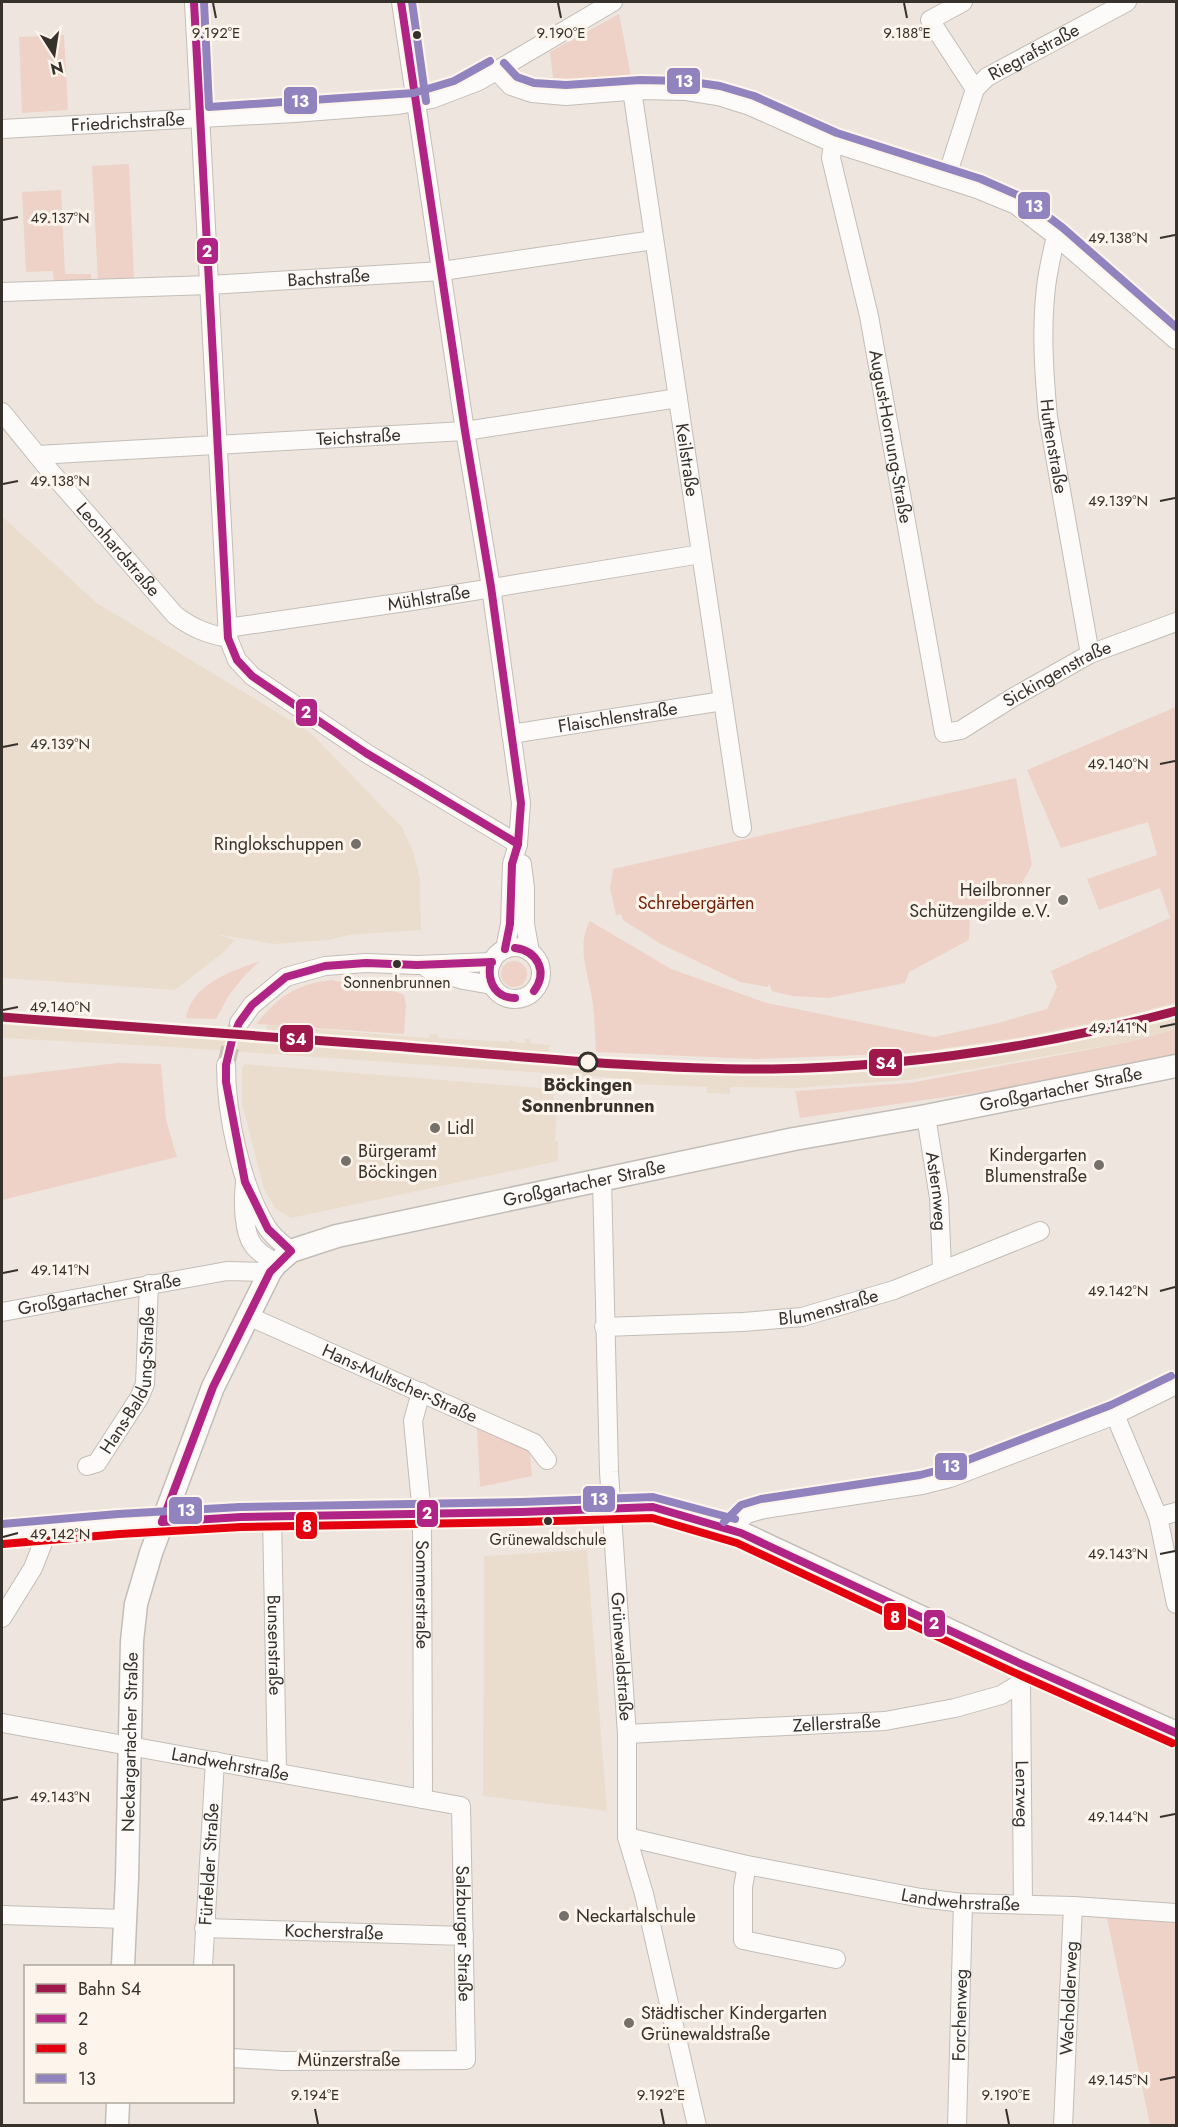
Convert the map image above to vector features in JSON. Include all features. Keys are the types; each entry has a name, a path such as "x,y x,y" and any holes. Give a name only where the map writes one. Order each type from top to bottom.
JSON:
{"main road":[{"name":"Großgartacher Straße","path":"279,1262 337,1236 794,1139 926,1116 1176,1066"},
{"name":"Neckargartacher Straße","path":"123,1965 132,1641 136,1604 162,1521 213,1387 248,1316 279,1262"},
{"path":"2,1534 162,1521 653,1506 732,1529 1025,1675 1176,1733"},
{"path":"117,2126 118,2103"}],"street":[{"path":"194,2 227,633 237,660 252,676 366,753 518,844 524,880 525,924 530,952"},
{"path":"401,2 465,431 491,587 521,803 518,844 512,864 510,924 505,949"},
{"name":"Friedrichstraße","path":"2,129 294,113 416,103 478,81 613,2"},
{"path":"946,179 975,89 930,20 963,2"},
{"name":"Riegrafstraße","path":"975,89 987,77 1127,2"},
{"path":"496,70 511,86 532,93 566,96 632,90 686,91 718,96 750,106 833,143 946,179 1016,205 1056,236 1176,340"},
{"name":"Keilstraße","path":"632,90 742,828"},
{"name":"August-Hornung-Straße","path":"833,143 831,158 869,316 944,733"},
{"name":"Huttenstraße","path":"1056,236 1046,286 1043,339 1044,378 1053,448 1090,654"},
{"name":"Bachstraße","path":"2,292 209,285 442,271 654,240"},
{"name":"Teichstraße","path":"37,455 465,431 678,398"},
{"name":"Leonhardstraße","path":"2,411 37,455 176,615 189,626 210,634 227,633"},
{"name":"Mühlstraße","path":"227,633 491,587 701,554"},
{"name":"Sickingenstraße","path":"944,733 961,730 1011,698 1090,654 1176,622"},
{"name":"Flaischlenstraße","path":"511,734 723,701"},
{"path":"518,947 530,952 539,962 542,975 537,988 527,997 514,999 501,995 492,985 489,974 497,954 505,949 518,947"},
{"path":"239,1023 252,1005 286,977 325,966 492,962"},
{"path":"417,965 463,980 492,985"},
{"path":"226,1065 229,1106 245,1182 243,1204 249,1237 253,1245 279,1262"},
{"name":"Asternweg","path":"926,1116 939,1198 942,1269"},
{"name":"Grünewaldstraße","path":"602,1179 610,1508 627,1734 627,1837 644,1894 697,2126"},
{"name":"Blumenstraße","path":"604,1328 802,1317 894,1290 1040,1231"},
{"name":"Großgartacher Straße","path":"2,1312 279,1262"},
{"name":"Hans-Baldung-Straße","path":"87,1466 97,1463 139,1398 145,1384 149,1284"},
{"name":"Hans-Multscher-Straße","path":"248,1316 534,1443 547,1460"},
{"path":"732,1529 746,1514 764,1509 922,1485 940,1480 1115,1415 1176,1384"},
{"name":"Sommerstraße","path":"421,1392 413,1421 422,1514 423,1799"},
{"path":"1115,1415 1158,1517 1176,1604"},
{"path":"1158,1517 1176,1512"},
{"name":"Bunsenstraße","path":"272,1517 277,1771"},
{"path":"2,1618 33,1568 48,1530"},
{"name":"Zellerstraße","path":"627,1734 885,1721 955,1708 1001,1695 1025,1675"},
{"name":"Lenzweg","path":"1023,1905 1025,1675"},
{"name":"Landwehrstraße","path":"2,1723 461,1806"},
{"name":"Fürfelder Straße","path":"203,1965 215,1761"},
{"name":"Salzburger Straße","path":"461,1806 466,2060"},
{"name":"Landwehrstraße","path":"627,1837 747,1865 921,1898 963,1903 1073,1906 1176,1913"},
{"path":"747,1865 742,1887 743,1940 836,1959"},
{"name":"Forchenweg","path":"957,2126 963,1903"},
{"name":"Wacholderweg","path":"1063,2126 1073,1906"},
{"path":"2,1916 125,1919"},
{"name":"Kocherstraße","path":"204,1928 464,1936"},
{"name":"Münzerstraße","path":"234,2058 283,2061 466,2060"}],"shaded area":[{"path":"2,516 97,603 311,733 402,827 413,851 420,879 421,930 349,935 329,940 274,944 216,934 235,940 224,952 175,990 2,978"},
{"path":"1176,1002 1176,1029 1134,1041 908,1080 796,1088 730,1087 730,1094 707,1093 707,1087 630,1084 630,1079 170,1047 2,1038 2,1011 266,1032 267,1025 427,1038 430,1034 437,1034 438,1038 509,1042 509,1039 519,1043 525,1043 525,1039 530,1039 530,1043 549,1045 549,1054 636,1060 761,1064 824,1063 908,1056 1017,1038 1129,1015"},
{"path":"244,1064 555,1089 553,1106 557,1107 555,1141 558,1141 558,1161 291,1218 276,1209 264,1189 242,1104"},
{"name":"Grünewaldschule","path":"587,1550 607,1811 483,1796 484,1556"}],"green space":[{"path":"619,14 631,76 590,80 553,78 550,52"},
{"path":"64,35 68,110 22,113 19,37"},
{"path":"129,164 134,279 98,280 92,166"},
{"path":"61,190 65,274 91,274 91,281 54,283 53,271 26,272 22,192"},
{"path":"1176,707 1176,1002 1129,1015 1017,1038 913,1053 755,1059 596,1052 593,1005 584,952 586,931 590,921 671,969 767,1003 934,1037 998,1023 1047,1009 1057,987 1051,971 1170,918 1160,888 1099,910 1087,879 1157,855 1148,822 1061,848 1027,770"},
{"name":"Schrebergärten","path":"1016,778 1032,865 1018,890 970,911 969,940 909,972 905,983 828,998 792,996 772,991 769,983 768,987 740,982 661,944 623,920 621,914 616,915 610,888 613,869"},
{"path":"260,961 229,995 216,1019 186,1018 196,996 205,987 226,974"},
{"path":"514,961 523,965 527,974 523,983 514,987 505,983 501,974 505,965"},
{"path":"332,980 404,995 406,1005 404,1034 256,1024 289,993 298,988"},
{"path":"1176,1029 1176,1054 1022,1086 800,1118 795,1091 910,1083 1134,1041"},
{"path":"117,1063 161,1064 166,1120 177,1157 2,1200 2,1077"},
{"path":"477,1427 529,1446 532,1476 480,1487"},
{"path":"1107,1918 1176,1923 1176,2125 1150,2125"}],"tunnel":[{"path":"226,1065 239,1023"}],"rail line":[{"name":"S4","path":"2,1017 582,1062 772,1069 874,1064 976,1052 1076,1035 1176,1011"}],"transit line":[{"name":"2","path":"194,2 228,638 237,660 252,676 366,753 518,844"},
{"name":"13","path":"204,2 209,107 414,93 454,81 490,61"},
{"name":"2","path":"401,2 465,431 491,587 521,803 518,844 512,864 510,924 505,949"},
{"name":"13","path":"412,2 426,101"},
{"name":"13","path":"504,63 517,77 534,83 566,85 640,80 686,81 720,86 754,96 837,133 981,179 1022,197 1063,228 1176,327"},
{"name":"2","path":"515,948 530,953 538,964 540,977 534,991"},
{"name":"2","path":"162,1522 213,1387 270,1272 291,1251 268,1229 245,1182 226,1082 226,1065 239,1023 252,1005 286,977 325,966 366,963 417,965 492,962"},
{"name":"2","path":"490,967 492,984 495,989 503,996 515,998"},
{"name":"13","path":"724,1522 741,1505 761,1499 920,1475 947,1468 1111,1405 1171,1376"},
{"name":"13","path":"2,1524 240,1507 522,1502 653,1497 735,1519"},
{"name":"2","path":"162,1522 241,1517 522,1512 653,1507 741,1533 1017,1662 1176,1733"},
{"name":"8","path":"3,1544 241,1527 652,1518 737,1543 1013,1672 1172,1743"}],"place":[{"name":"Ringlokschuppen","path":"356,844"},
{"name":"Heilbronner Schützengilde e.V.","path":"1063,900"},
{"name":"Sonnenbrunnen","path":"397,964"},
{"name":"Böckingen Sonnenbrunnen","path":"588,1062"},
{"name":"Lidl","path":"435,1128"},
{"name":"Bürgeramt Böckingen","path":"346,1161"},
{"name":"Kindergarten Blumenstraße","path":"1099,1165"},
{"name":"Grünewaldschule","path":"548,1521"},
{"name":"Neckartalschule","path":"564,1916"},
{"name":"Städtischer Kindergarten Grünewaldstraße","path":"629,2023"}]}
